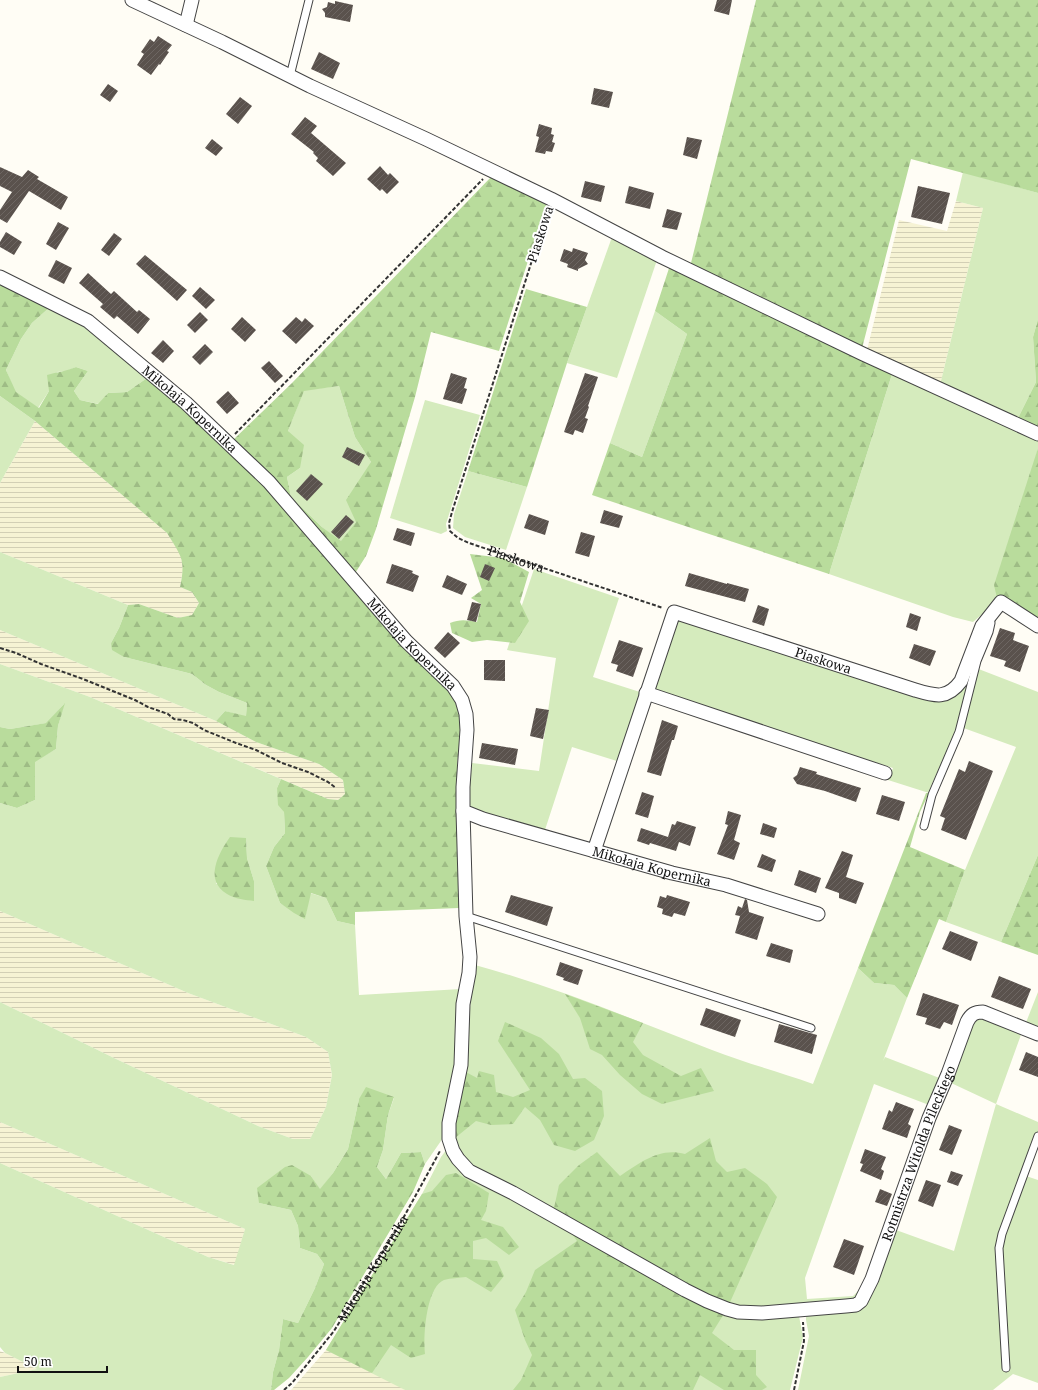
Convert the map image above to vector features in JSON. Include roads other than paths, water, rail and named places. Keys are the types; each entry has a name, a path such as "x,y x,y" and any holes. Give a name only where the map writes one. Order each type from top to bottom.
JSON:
{"street":[{"name":"Piaskowa","path":"132,0 360,110 492,170 662,257 849,348 1038,434"},
{"path":"186,25 192,0"},
{"name":"Mikołaja Kopernika","path":"0,277 88,321 186,403 269,482 406,641 453,686 462,700 466,714 467,730 463,811 483,819 594,851 726,885 818,914"},
{"name":"Piaskowa","path":"646,693 674,612 915,690 940,696 949,692 961,680 978,633 1001,602 1036,621"},
{"path":"594,851 646,693 885,773"},
{"path":"463,811 466,916"},
{"name":"Rotmistrza Witolda Pileckiego","path":"466,916 470,941 469,973 463,1004 461,1065 449,1123 449,1139 453,1151 458,1159 469,1171 513,1193 707,1301 727,1309 747,1313 800,1310 856,1305 861,1301 865,1294 929,1118 948,1074 967,1022 976,1012 983,1012 1038,1034"}],"lane":[{"path":"290,76 309,0"},
{"path":"924,826 935,789 959,732 977,661 989,632 991,624 990,616"},
{"path":"466,916 812,1028"},
{"path":"1006,1368 999,1248 1002,1234 1038,1136"}]}
